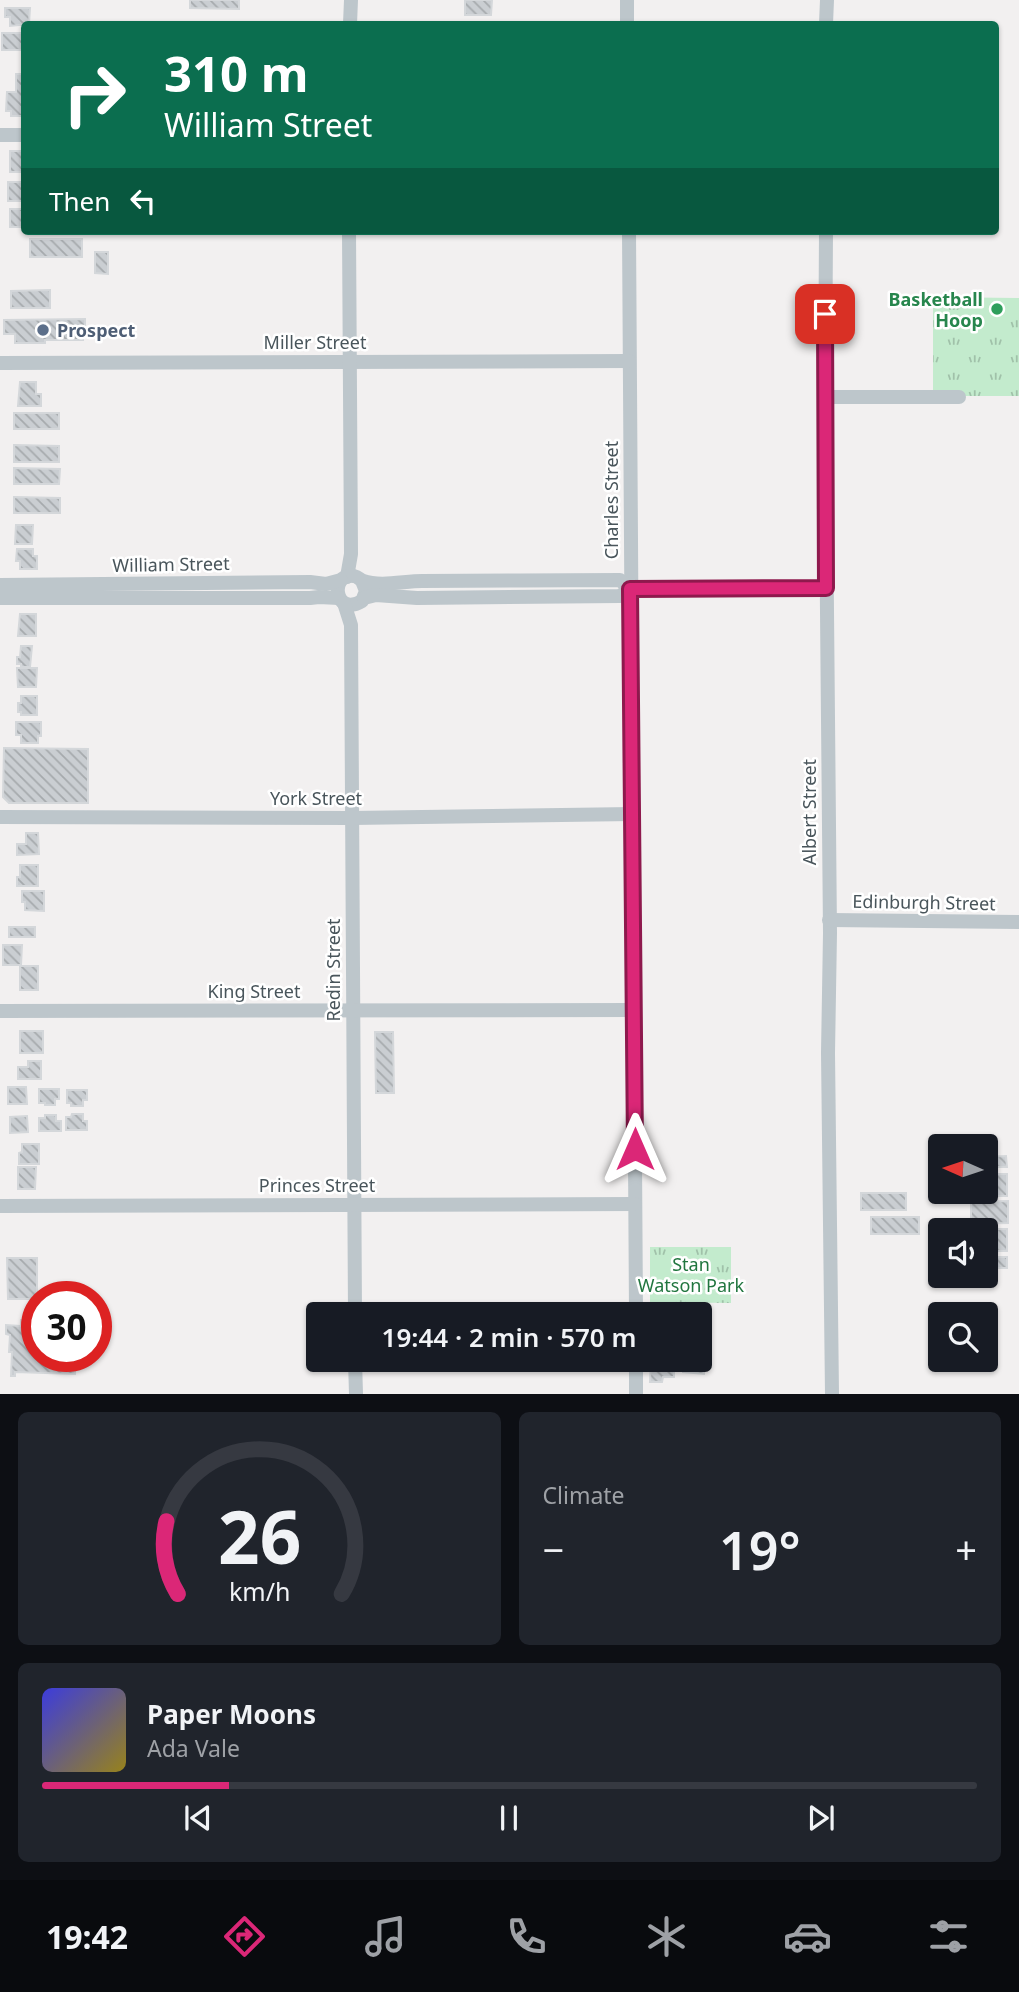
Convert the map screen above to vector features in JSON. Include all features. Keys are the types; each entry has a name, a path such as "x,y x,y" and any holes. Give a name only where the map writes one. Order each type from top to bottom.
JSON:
{"street":[{"path":"350,21 351,0"},
{"path":"627,0 627,21"},
{"path":"827,0 827,21"},
{"path":"0,135 21,135"},
{"path":"349,235 352,579 366,591 351,601 337,589 352,579"},
{"name":"Charles Street","path":"628,235 636,1302"},
{"name":"Albert Street","path":"826,235 828,1053 832,1394"},
{"name":"Miller Street","path":"0,363 629,361"},
{"path":"825,397 959,397"},
{"name":"William Street","path":"0,585 326,584 352,579 377,583 620,580 630,589"},
{"name":"William Street","path":"0,598 319,597 351,601 376,595 417,598 620,596 630,589 826,588"},
{"name":"Redin Street","path":"351,601 355,1302"},
{"name":"York Street","path":"0,817 352,818 632,814"},
{"name":"Edinburgh Street","path":"829,920 1019,922"},
{"name":"King Street","path":"0,1011 634,1010"},
{"name":"Princes Street","path":"0,1206 635,1204"},
{"path":"355,1372 356,1394"},
{"path":"636,1372 636,1394"}],"green space":[{"path":"933,297 1019,298 1019,396 933,396"},
{"name":"Stan Watson Park","path":"650,1247 731,1247 731,1303 650,1302"}],"building":[{"path":"190,0 239,0 239,9 190,8"},
{"path":"465,0 492,0 491,15 465,15"},
{"path":"5,8 30,8 29,21 21,21 21,25 10,26 10,17 5,17"},
{"path":"2,33 21,33 21,50 2,50"},
{"path":"16,74 21,74 21,116 11,116 11,111 6,111 7,92 16,92"},
{"path":"10,151 21,151 21,172 10,172"},
{"path":"8,182 21,182 21,201 8,201"},
{"path":"10,209 21,209 21,227 10,227"},
{"path":"30,239 82,239 82,257 30,257"},
{"path":"95,252 108,252 108,274 95,273"},
{"path":"50,290 50,308 11,308 11,291"},
{"name":"Prospect","path":"85,319 85,327 82,327 83,340 15,343 15,334 4,334 4,320"},
{"path":"20,382 36,382 36,394 41,394 41,406 18,406"},
{"path":"14,413 59,413 59,429 14,429"},
{"path":"14,445 59,446 59,462 14,462"},
{"path":"14,468 60,469 59,484 14,484"},
{"path":"14,497 60,498 60,513 14,513"},
{"path":"16,525 33,525 32,544 15,544"},
{"path":"17,549 33,549 33,556 37,556 37,569 20,569 20,561 16,561"},
{"path":"20,614 36,614 36,636 18,636"},
{"path":"21,646 32,646 30,667 17,664"},
{"path":"17,668 37,668 36,687 18,687"},
{"path":"21,696 37,696 37,715 21,715 21,712 18,712"},
{"path":"16,722 41,722 38,743 21,743 21,735 16,735"},
{"path":"4,748 88,749 88,803 9,803 3,797"},
{"path":"26,833 38,833 39,854 17,855 17,844 26,844"},
{"path":"20,865 38,865 38,886 17,886"},
{"path":"22,891 44,891 44,911 25,910"},
{"path":"9,927 35,927 35,937 9,937"},
{"path":"3,945 22,945 21,965 3,965"},
{"path":"20,966 38,966 38,990 20,990"},
{"path":"20,1031 43,1031 43,1053 20,1053"},
{"path":"375,1032 393,1032 394,1093 376,1093"},
{"path":"28,1061 41,1061 41,1079 18,1079 18,1067 28,1067"},
{"path":"8,1087 26,1087 27,1104 8,1104"},
{"path":"39,1089 59,1089 59,1099 55,1099 55,1105 39,1103"},
{"path":"67,1090 87,1090 87,1100 83,1100 83,1106 71,1106 71,1103 67,1103"},
{"path":"72,1114 83,1114 83,1121 87,1121 87,1130 66,1130 66,1117 71,1117"},
{"path":"45,1115 56,1115 56,1121 61,1121 61,1131 39,1131 39,1118 45,1118"},
{"path":"27,1116 28,1132 10,1133 10,1117"},
{"path":"22,1144 39,1144 39,1164 19,1164"},
{"path":"998,1156 1006,1156 1007,1167 998,1167"},
{"path":"18,1167 36,1167 35,1189 18,1189"},
{"path":"998,1174 1007,1174 1007,1196 998,1196"},
{"path":"861,1193 906,1193 906,1210 861,1210"},
{"path":"998,1201 1008,1201 1008,1223 998,1223 998,1218 971,1218 971,1204 998,1204"},
{"path":"871,1217 919,1217 919,1234 871,1234"},
{"path":"998,1229 1007,1229 1007,1251 998,1251"},
{"path":"998,1257 1007,1257 1007,1268 998,1268"},
{"path":"7,1258 37,1258 37,1281 21,1281 21,1299 8,1299"},
{"path":"6,1325 21,1326 21,1372 75,1374 15,1372 15,1376 11,1376 12,1352 9,1352 10,1335 6,1334"},
{"path":"650,1372 674,1372 674,1377 663,1377 662,1382 650,1382"}],"place":[{"name":"Basketball Hoop","path":"997,309"},
{"name":"Prospect","path":"43,330"}],"route":[{"path":"635,1149 630,589 826,588 825,314"}]}
